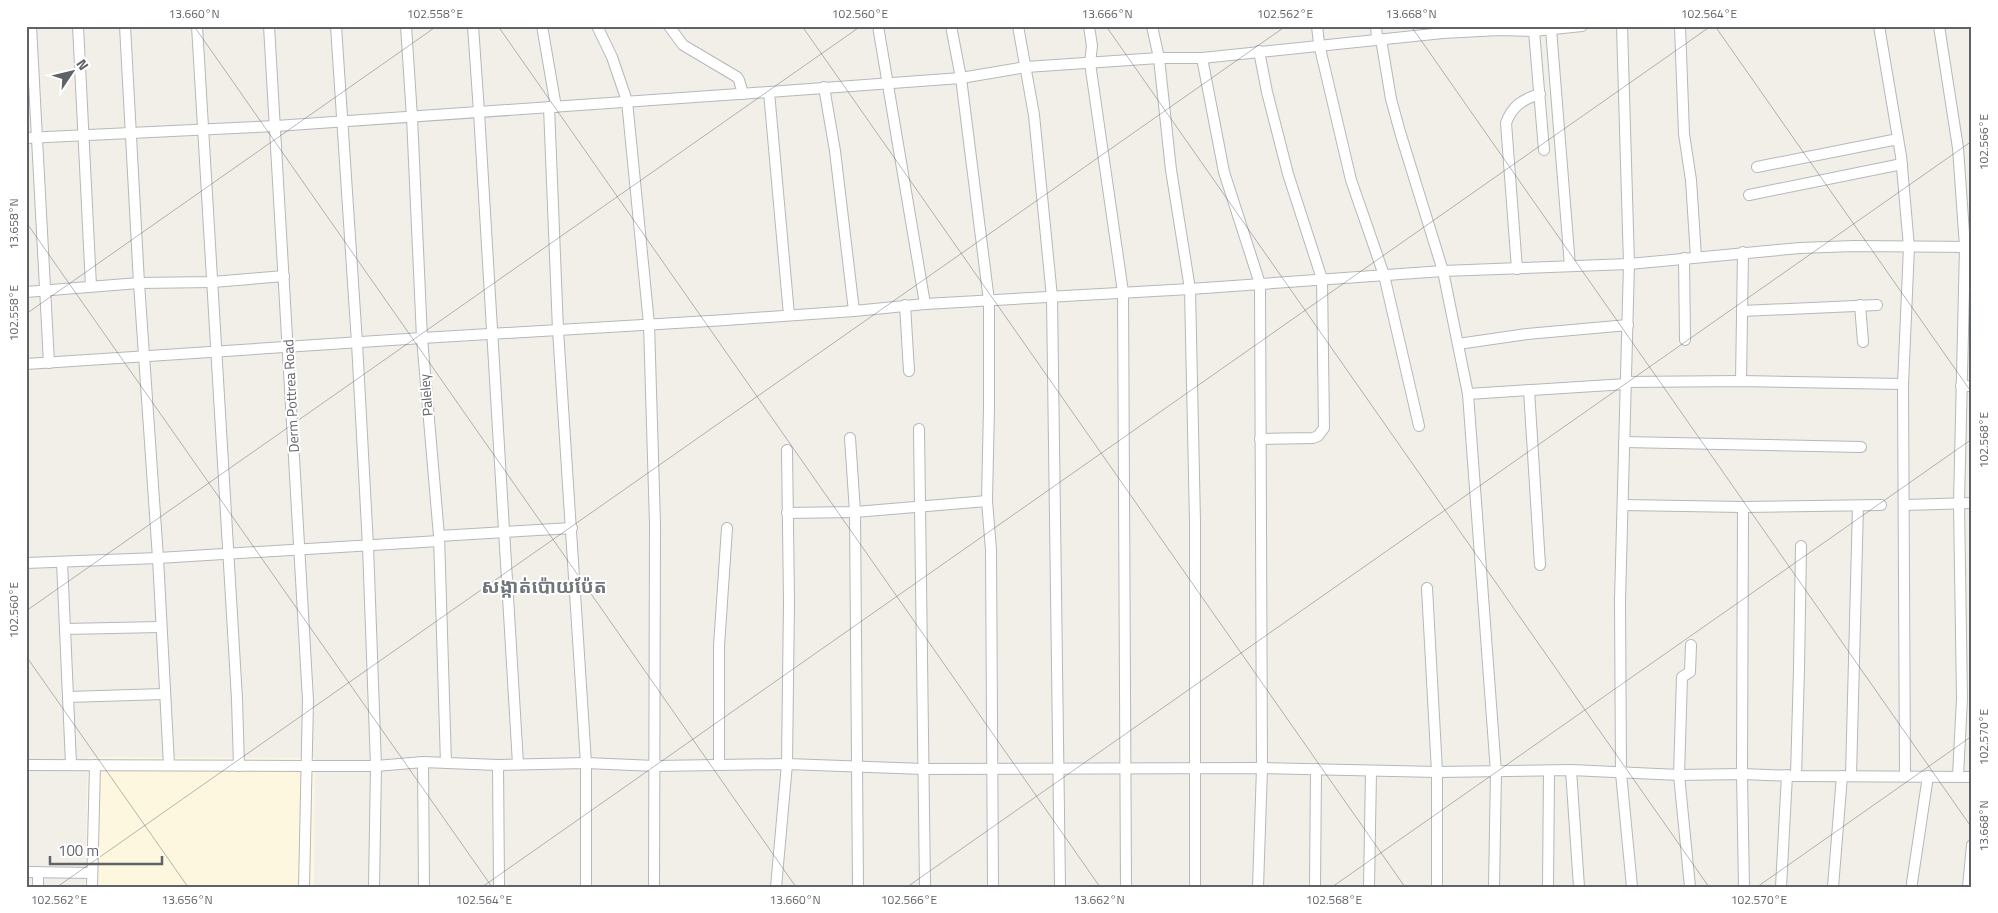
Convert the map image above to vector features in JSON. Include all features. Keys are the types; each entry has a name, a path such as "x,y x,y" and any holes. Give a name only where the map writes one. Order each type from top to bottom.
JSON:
{"street":[{"path":"30,26 31,138 49,363"},
{"path":"78,26 91,286"},
{"path":"125,26 169,765"},
{"path":"198,26 239,766"},
{"name":"Derm Pottrea Road","path":"269,26 308,700 304,887"},
{"path":"336,26 368,546 376,766 374,887"},
{"name":"Paleley","path":"406,26 422,338 439,539 446,763"},
{"path":"472,26 479,112 518,764"},
{"path":"542,26 553,107 558,330 586,763 586,887"},
{"path":"598,26 612,57 626,101 649,324 654,504 654,887"},
{"path":"669,26 683,44 737,78 743,94"},
{"path":"878,26 925,304"},
{"path":"951,26 961,78 989,301 989,407 986,501 991,550 994,887"},
{"path":"1018,26 1034,114 1052,297 1060,768 1060,887"},
{"path":"1089,26 1092,46 1090,63 1123,292 1126,887"},
{"path":"1152,26 1159,58 1171,170 1190,290 1194,522 1195,887"},
{"path":"1316,26 1352,180 1384,275 1419,426"},
{"path":"1376,26 1400,132 1443,271 1468,394 1496,772 1494,887"},
{"path":"31,138 343,122 743,94 961,78 1026,67 1159,58 1202,58 1379,39 1442,30 1499,28 1534,31 1582,26"},
{"path":"1622,26 1629,264 1620,600 1621,773 1632,887"},
{"path":"1680,26 1684,134 1691,180 1696,257"},
{"path":"1878,26 1902,164 1909,247 1903,384 1905,775"},
{"path":"1939,26 1958,148 1968,247 1967,386 1958,503 1962,699 1958,776"},
{"path":"1555,28 1570,266"},
{"path":"1534,31 1544,150"},
{"path":"1259,51 1267,92 1288,174 1322,280 1324,428 1318,436 1313,438 1260,439"},
{"path":"1202,58 1224,172 1260,284 1262,768 1258,887"},
{"path":"824,87 835,151 854,311"},
{"path":"769,92 790,315"},
{"path":"1517,268 1506,123 1510,113 1521,101 1540,94"},
{"path":"1757,168 1898,139"},
{"path":"1750,195 1902,164"},
{"path":"26,364 854,311 905,305 1123,292 1190,290 1443,271 1629,264 1743,252 1845,247 1968,247"},
{"path":"1741,381 1743,252"},
{"path":"1684,258 1685,340"},
{"path":"26,292 139,283 213,282 284,276"},
{"path":"905,305 909,371"},
{"path":"1742,311 1877,305"},
{"path":"1860,306 1862,342"},
{"path":"1458,344 1527,334 1628,325"},
{"path":"1468,394 1626,383 1741,381 1903,384"},
{"path":"1529,390 1540,565"},
{"path":"919,429 925,887"},
{"path":"850,438 855,512 858,887"},
{"path":"1624,442 1861,447"},
{"path":"776,887 787,764 790,601 786,513 787,450"},
{"path":"786,513 855,512 986,501"},
{"path":"1905,505 1972,503"},
{"path":"1622,504 1744,507 1881,506"},
{"path":"1832,887 1847,776 1858,506"},
{"path":"1744,507 1742,774 1744,887"},
{"path":"26,563 158,558 368,546 504,532 572,528"},
{"path":"719,765 719,646 727,528"},
{"path":"1781,887 1800,669 1801,546"},
{"path":"62,562 72,764"},
{"path":"1427,588 1437,772 1437,887"},
{"path":"66,629 160,627"},
{"path":"1690,887 1679,775 1682,677 1690,672 1691,645"},
{"path":"68,697 164,694"},
{"path":"26,765 376,766 423,762 498,764 586,763 655,766 787,764 924,769 1262,768 1437,772 1549,772 1571,770 1679,775 1905,775 1972,777"},
{"path":"423,762 424,887"},
{"path":"498,764 499,887"},
{"path":"92,887 95,765"},
{"path":"1315,887 1316,769"},
{"path":"1571,770 1579,887"},
{"path":"1369,887 1371,771"},
{"path":"1548,887 1549,772"},
{"path":"1912,883 1928,776"},
{"path":"1968,887 1972,845"},
{"path":"26,872 92,873"},
{"path":"38,872 38,887"}],"shaded area":[{"path":"88,757 315,758 314,887 85,887"}],"district":[{"name":"សង្កាត់ប៉ោយប៉ែត","path":"544,586"}]}
